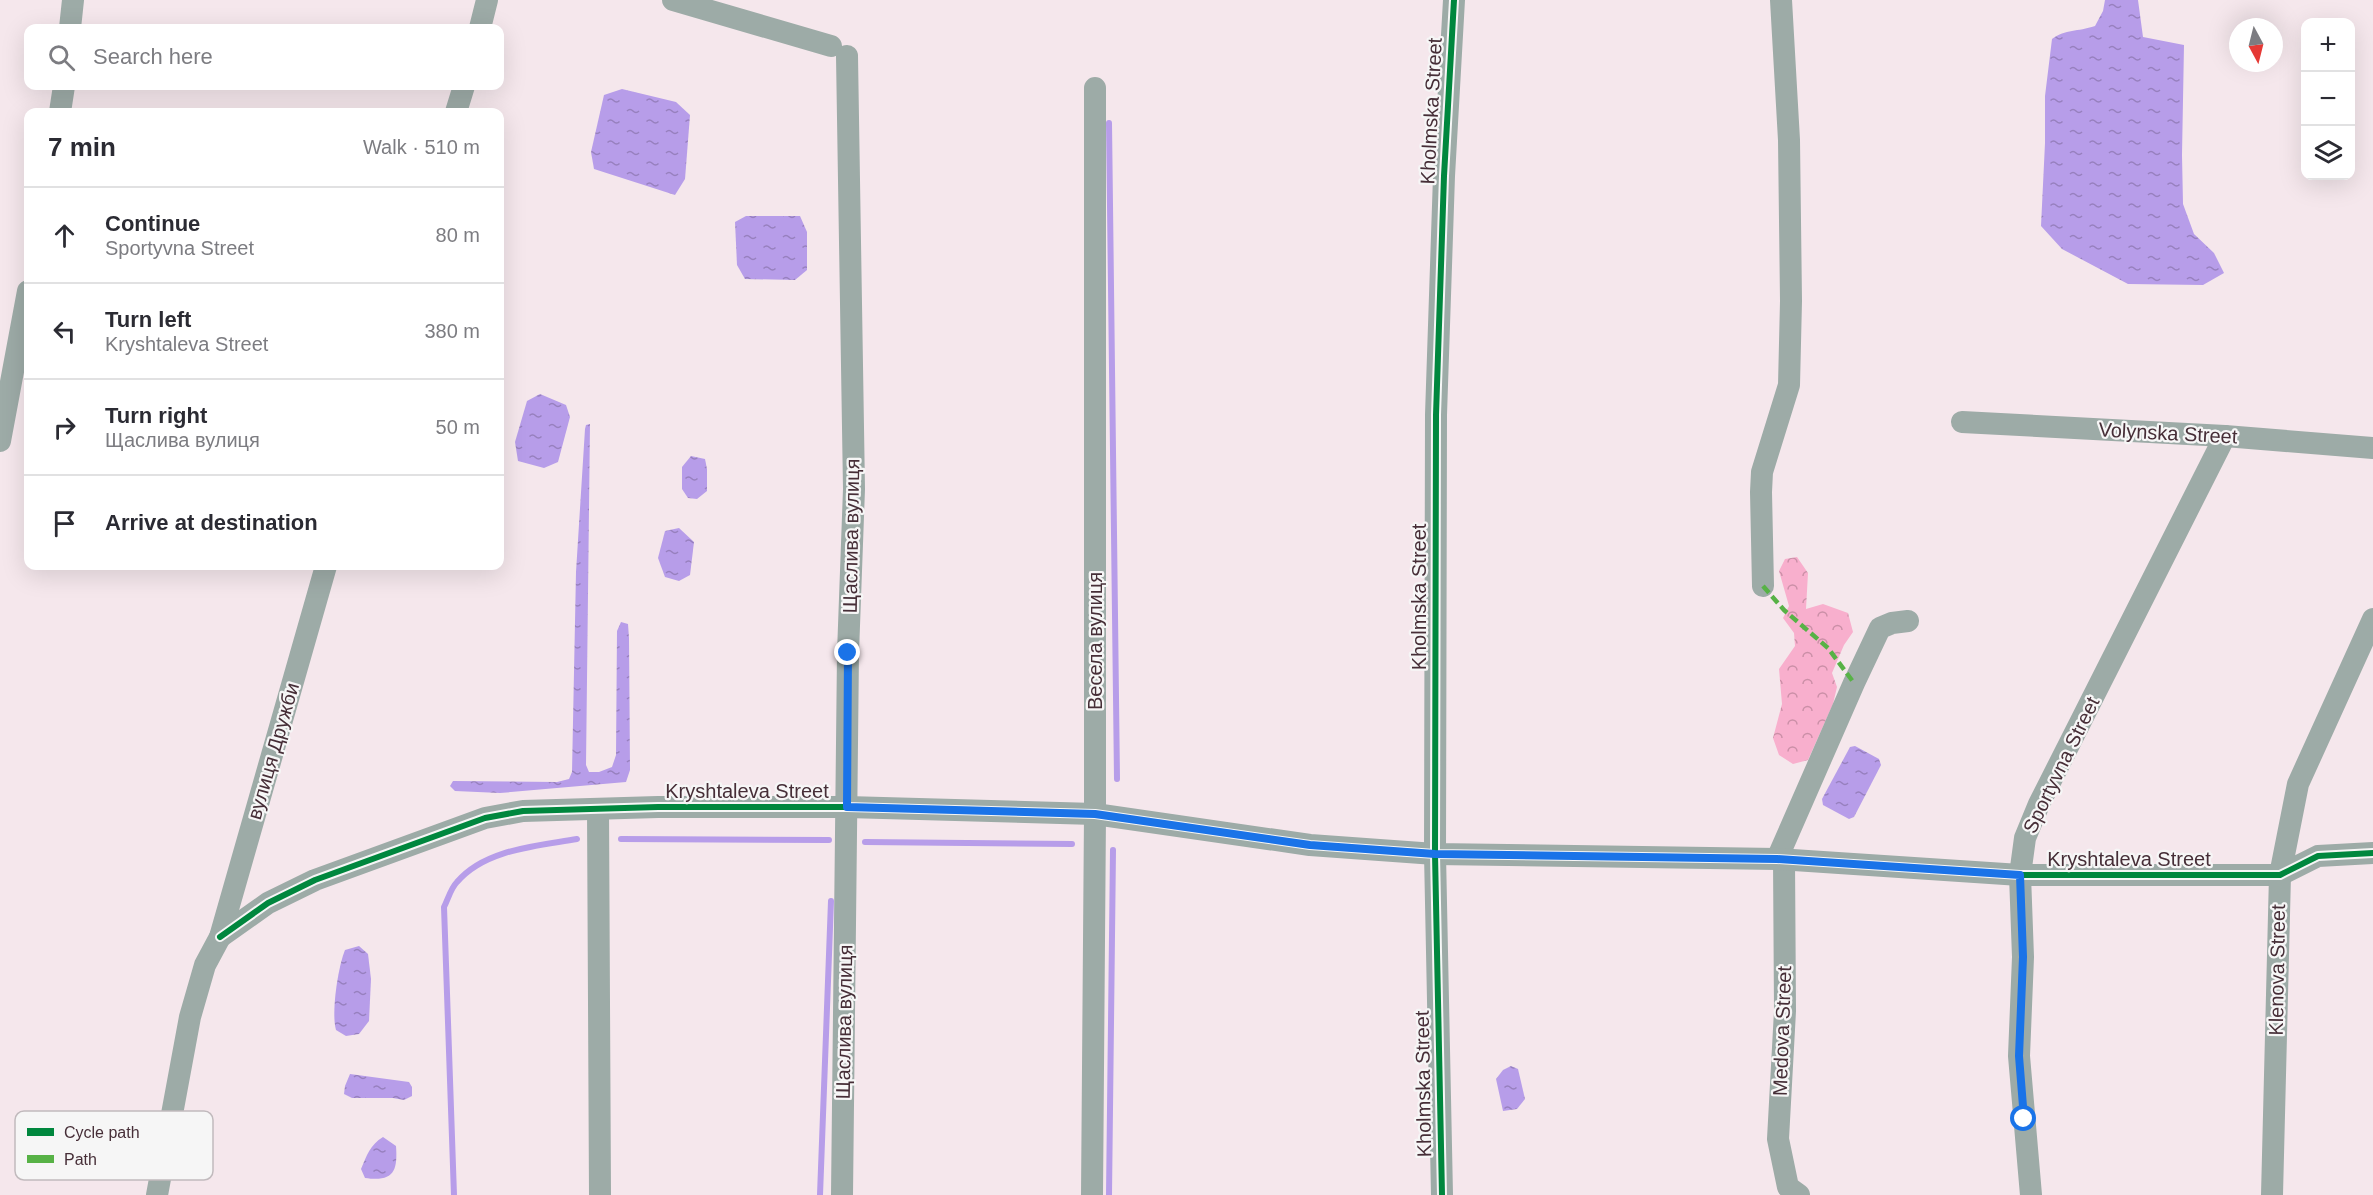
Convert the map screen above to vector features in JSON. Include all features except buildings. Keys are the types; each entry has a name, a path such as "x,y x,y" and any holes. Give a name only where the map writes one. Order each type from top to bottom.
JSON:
{"street":[{"path":"70,24 73,0"},
{"path":"481,24 487,0"},
{"name":"Щаслива вулиця","path":"674,0 839,51 854,489 848,653 842,1195"},
{"name":"Kholmska Street","path":"1442,1195 1435,854 1436,415 1444,176 1454,0"},
{"path":"1763,586 1762,472 1789,385 1791,301 1789,140 1781,0"},
{"name":"Весела вулиця","path":"1092,1195 1095,814 1095,87"},
{"path":"61,108 63,90"},
{"path":"457,108 463,90"},
{"path":"0,441 24,312"},
{"name":"Volynska Street","path":"1962,422 2224,436 2373,448"},
{"name":"Sportyvna Street","path":"2031,1195 2019,1056 2023,957 2020,875 2025,838 2039,804 2224,436"},
{"name":"вулиця Дружби","path":"220,937 325,570"},
{"name":"Klenova Street","path":"2272,1195 2280,875 2298,784 2373,619"},
{"path":"1781,859 1854,683 1880,628 1892,622 1908,621"},
{"name":"Kryshtaleva Street","path":"220,937 268,903 315,880 485,819 524,811 847,807 1095,814 1310,845 1435,854 1781,859 2020,875 2280,875 2318,856 2373,853"},
{"path":"598,809 600,1195"},
{"name":"Medova Street","path":"1781,859 1785,1011 1778,1139 1788,1187 1799,1195"},
{"path":"173,1111 190,1017 205,965 220,937"},
{"path":"157,1195 160,1180"}],"green space":[{"path":"1797,557 1808,573 1806,609 1823,604 1848,613 1853,632 1844,645 1832,673 1837,687 1833,704 1808,760 1793,764 1779,755 1773,738 1782,704 1779,669 1795,646 1794,633 1783,618 1789,606 1779,571 1785,559"}],"water":[{"path":"2105,0 2138,0 2143,37 2184,45 2183,204 2194,234 2214,253 2224,273 2203,285 2128,284 2062,249 2041,226 2045,96 2052,39 2067,32 2095,26 2103,11"},
{"path":"622,89 676,102 690,115 685,179 675,195 594,169 591,152 604,95"},
{"path":"746,216 800,216 807,232 807,270 795,280 745,279 737,265 735,222"},
{"path":"540,394 566,405 570,417 558,462 544,468 518,461 515,442 527,401"},
{"path":"590,424 586,765 589,772 599,772 612,767 616,755 617,631 621,622 628,624 629,638 630,770 626,782 500,793 455,791 450,786 453,781 557,782 569,779 572,772 576,572 585,429 586,425"},
{"path":"691,456 705,459 707,469 707,491 697,499 688,498 682,489 682,467"},
{"path":"679,528 694,542 690,575 679,581 665,577 658,558 665,531"},
{"path":"1855,746 1879,759 1881,765 1854,817 1849,819 1823,805 1822,799 1850,747"},
{"path":"359,946 368,954 371,979 369,1021 359,1034 346,1036 336,1030 334,1013 336,990 345,950"},
{"path":"1511,1066 1518,1069 1525,1099 1517,1109 1503,1111 1496,1079 1503,1070"},
{"path":"350,1074 409,1082 412,1087 412,1096 404,1100 352,1098 344,1094"},
{"path":"383,1137 396,1146 394,1169 388,1176 382,1178 365,1178 361,1169 365,1159 372,1147"}],"waterway":[{"path":"1109,123 1117,779"},
{"path":"454,1195 444,907 455,884 482,862 512,851 577,839"},
{"path":"621,839 829,840"},
{"path":"865,842 1072,844"},
{"path":"1109,1195 1113,850"},
{"path":"820,1195 831,901"}],"marked path":[{"path":"1763,586 1784,610 1828,648 1854,683"}],"cycle path":[{"path":"1442,1195 1435,854 1436,415 1444,176 1454,0"},
{"path":"220,937 268,903 315,880 485,818 523,811 658,807 847,807 1095,814 1310,845 1435,854 1777,859 2020,875 2280,875 2318,856 2373,853"}],"route":[{"path":"848,653 847,807 1095,814 1310,845 1435,854 1777,859 2020,875 2023,957 2019,1056 2024,1119"}]}
